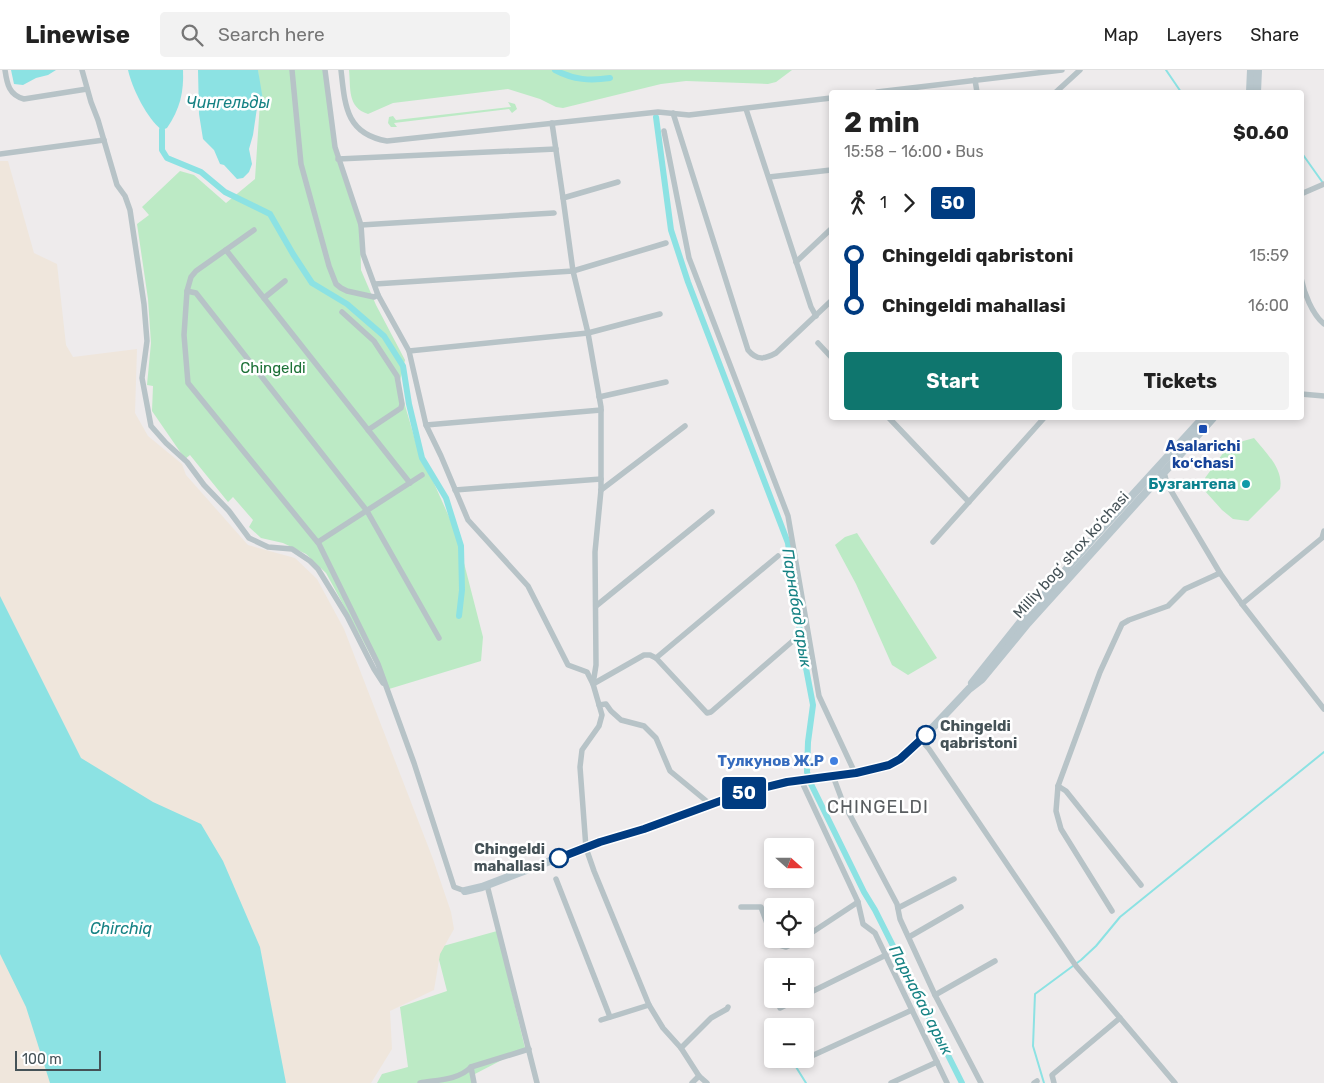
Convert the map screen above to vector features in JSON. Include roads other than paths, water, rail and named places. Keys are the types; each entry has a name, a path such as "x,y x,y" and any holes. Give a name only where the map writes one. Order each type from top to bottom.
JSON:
{"main road":[{"path":"1250,90 1251,70"},
{"path":"1257,90 1258,70"},
{"name":"Milliy bog‘ shox ko‘chasi","path":"465,891 477,889 586,848 751,791 801,780 856,773 894,763 918,743 969,689 982,678 1099,538 1201,420"},
{"name":"Milliy bog‘ shox ko‘chasi","path":"1159,471 1211,420"}],"street":[{"path":"5,70 11,92 19,98 29,100 87,89"},
{"path":"82,70 117,185 125,196 130,210 144,304 147,341 142,378 147,415 151,426 187,462 204,485 250,538 268,547 292,550 310,561 334,594 374,670 389,693"},
{"path":"292,70 301,164 329,266 336,284 347,292 374,298 378,296"},
{"path":"341,70 345,107 351,120 361,132 376,139 388,141 658,112 689,115 829,98"},
{"path":"893,90 1062,70"},
{"path":"1058,90 1080,70"},
{"path":"327,71 335,147 361,225 363,254 378,296 409,351 426,425 468,520 528,586 568,665 584,670 593,684 600,705 602,721 582,750 580,767 586,848 594,872 650,1005 663,1028 681,1048 699,1076 707,1083"},
{"path":"975,80 977,90"},
{"path":"746,108 811,308 816,316"},
{"path":"673,113 748,350 753,356 760,359 767,358 776,353 829,303"},
{"path":"552,123 573,271 588,333 601,410 601,479 595,552 596,664 593,684"},
{"path":"664,131 689,258 788,516 819,696 856,773"},
{"path":"0,154 104,140"},
{"path":"338,159 556,149"},
{"path":"769,177 829,170"},
{"path":"563,198 618,182"},
{"path":"1304,193 1323,184"},
{"path":"361,225 554,213"},
{"path":"254,230 190,277 187,291 184,335 188,383 318,542 378,664 414,763 454,887 465,891"},
{"path":"796,262 829,231"},
{"path":"375,284 573,271 666,244"},
{"path":"226,250 410,483"},
{"path":"264,298 285,281"},
{"path":"187,291 196,294 367,511 440,638"},
{"path":"1304,292 1319,320 1324,324"},
{"path":"342,312 374,341 397,376 401,408 368,430"},
{"path":"409,351 588,333 660,314"},
{"path":"818,343 829,355"},
{"path":"599,397 666,382"},
{"path":"1304,394 1324,396"},
{"path":"426,425 601,410"},
{"path":"891,420 969,502"},
{"path":"933,542 1042,420"},
{"path":"600,490 685,426"},
{"path":"1159,471 1220,573 1324,708"},
{"path":"318,542 422,475"},
{"path":"455,490 601,479"},
{"path":"596,606 712,512"},
{"path":"1242,604 1323,539 1324,530"},
{"path":"656,658 778,556"},
{"path":"1112,911 1061,829 1056,811 1058,786 1100,672 1122,624 1168,606 1185,589 1220,573"},
{"path":"593,684 644,655 650,655 656,658 707,714 795,639"},
{"path":"600,705 608,705 611,712 621,720 644,726 656,738 670,771 710,804"},
{"path":"918,743 940,765 1069,957 1175,1083"},
{"path":"833,776 842,800 898,908 900,919 935,995 981,1083"},
{"path":"801,780 858,902 863,924 875,933 947,1083"},
{"path":"1058,786 1066,791 1141,885"},
{"path":"898,908 954,879"},
{"path":"556,880 610,1017"},
{"path":"487,885 537,1083"},
{"path":"814,931 858,902"},
{"path":"741,907 761,907 764,915"},
{"path":"909,936 961,907"},
{"path":"814,991 886,956"},
{"path":"935,995 994,961"},
{"path":"601,1020 650,1005"},
{"path":"681,1048 711,1018 728,1007"},
{"path":"814,1054 912,1010"},
{"path":"1054,1083 1052,1075 1120,1018"},
{"path":"420,1083 455,1077 465,1073 470,1067 529,1049"},
{"path":"891,1083 936,1062"},
{"path":"470,1067 474,1083"},
{"path":"692,1083 699,1076"}],"water":[{"path":"11,70 56,70 23,85 14,84"},
{"name":"Чингельды","path":"128,70 183,70 183,86 180,100 167,128 162,130 151,119 137,94"},
{"name":"Чингельды","path":"198,70 258,70 263,100 258,101 249,149 252,164 249,172 243,178 237,179 224,165 220,164 214,150 203,139 199,114"},
{"name":"Chirchiq","path":"0,596 81,758 153,802 201,824 223,861 260,947 286,1083 50,1083 26,1007 0,954"}],"waterway":[{"name":"Парнабад арык","path":"555,70 582,79 610,78"},
{"path":"1166,70 1180,90"},
{"name":"Парнабад арык","path":"656,117 671,230 688,282 788,543 802,647 813,705 808,742 807,772 810,782 962,1083"},
{"path":"162,130 162,150 167,158 201,172 225,192 270,214 312,283 347,304 384,336 403,366 409,404 422,458 446,498 461,546 462,590 459,616"},
{"path":"1304,156 1323,183"},
{"path":"1044,1083 1033,1046 1035,994 1081,960 1096,946 1120,917 1324,752"},
{"path":"797,1068 806,1083"}],"place":[{"name":"Asalarichi koʻchasi","path":"1203,429"},
{"name":"Бузгантепа","path":"1246,484"},
{"name":"Chingeldi qabristoni","path":"926,735"},
{"name":"Тулкунов Ж.Р","path":"834,761"},
{"name":"Chingeldi mahallasi","path":"559,858"}],"district":[{"name":"CHINGELDI","path":"878,807"}],"park label":[{"name":"Chingeldi","path":"273,368"}]}
